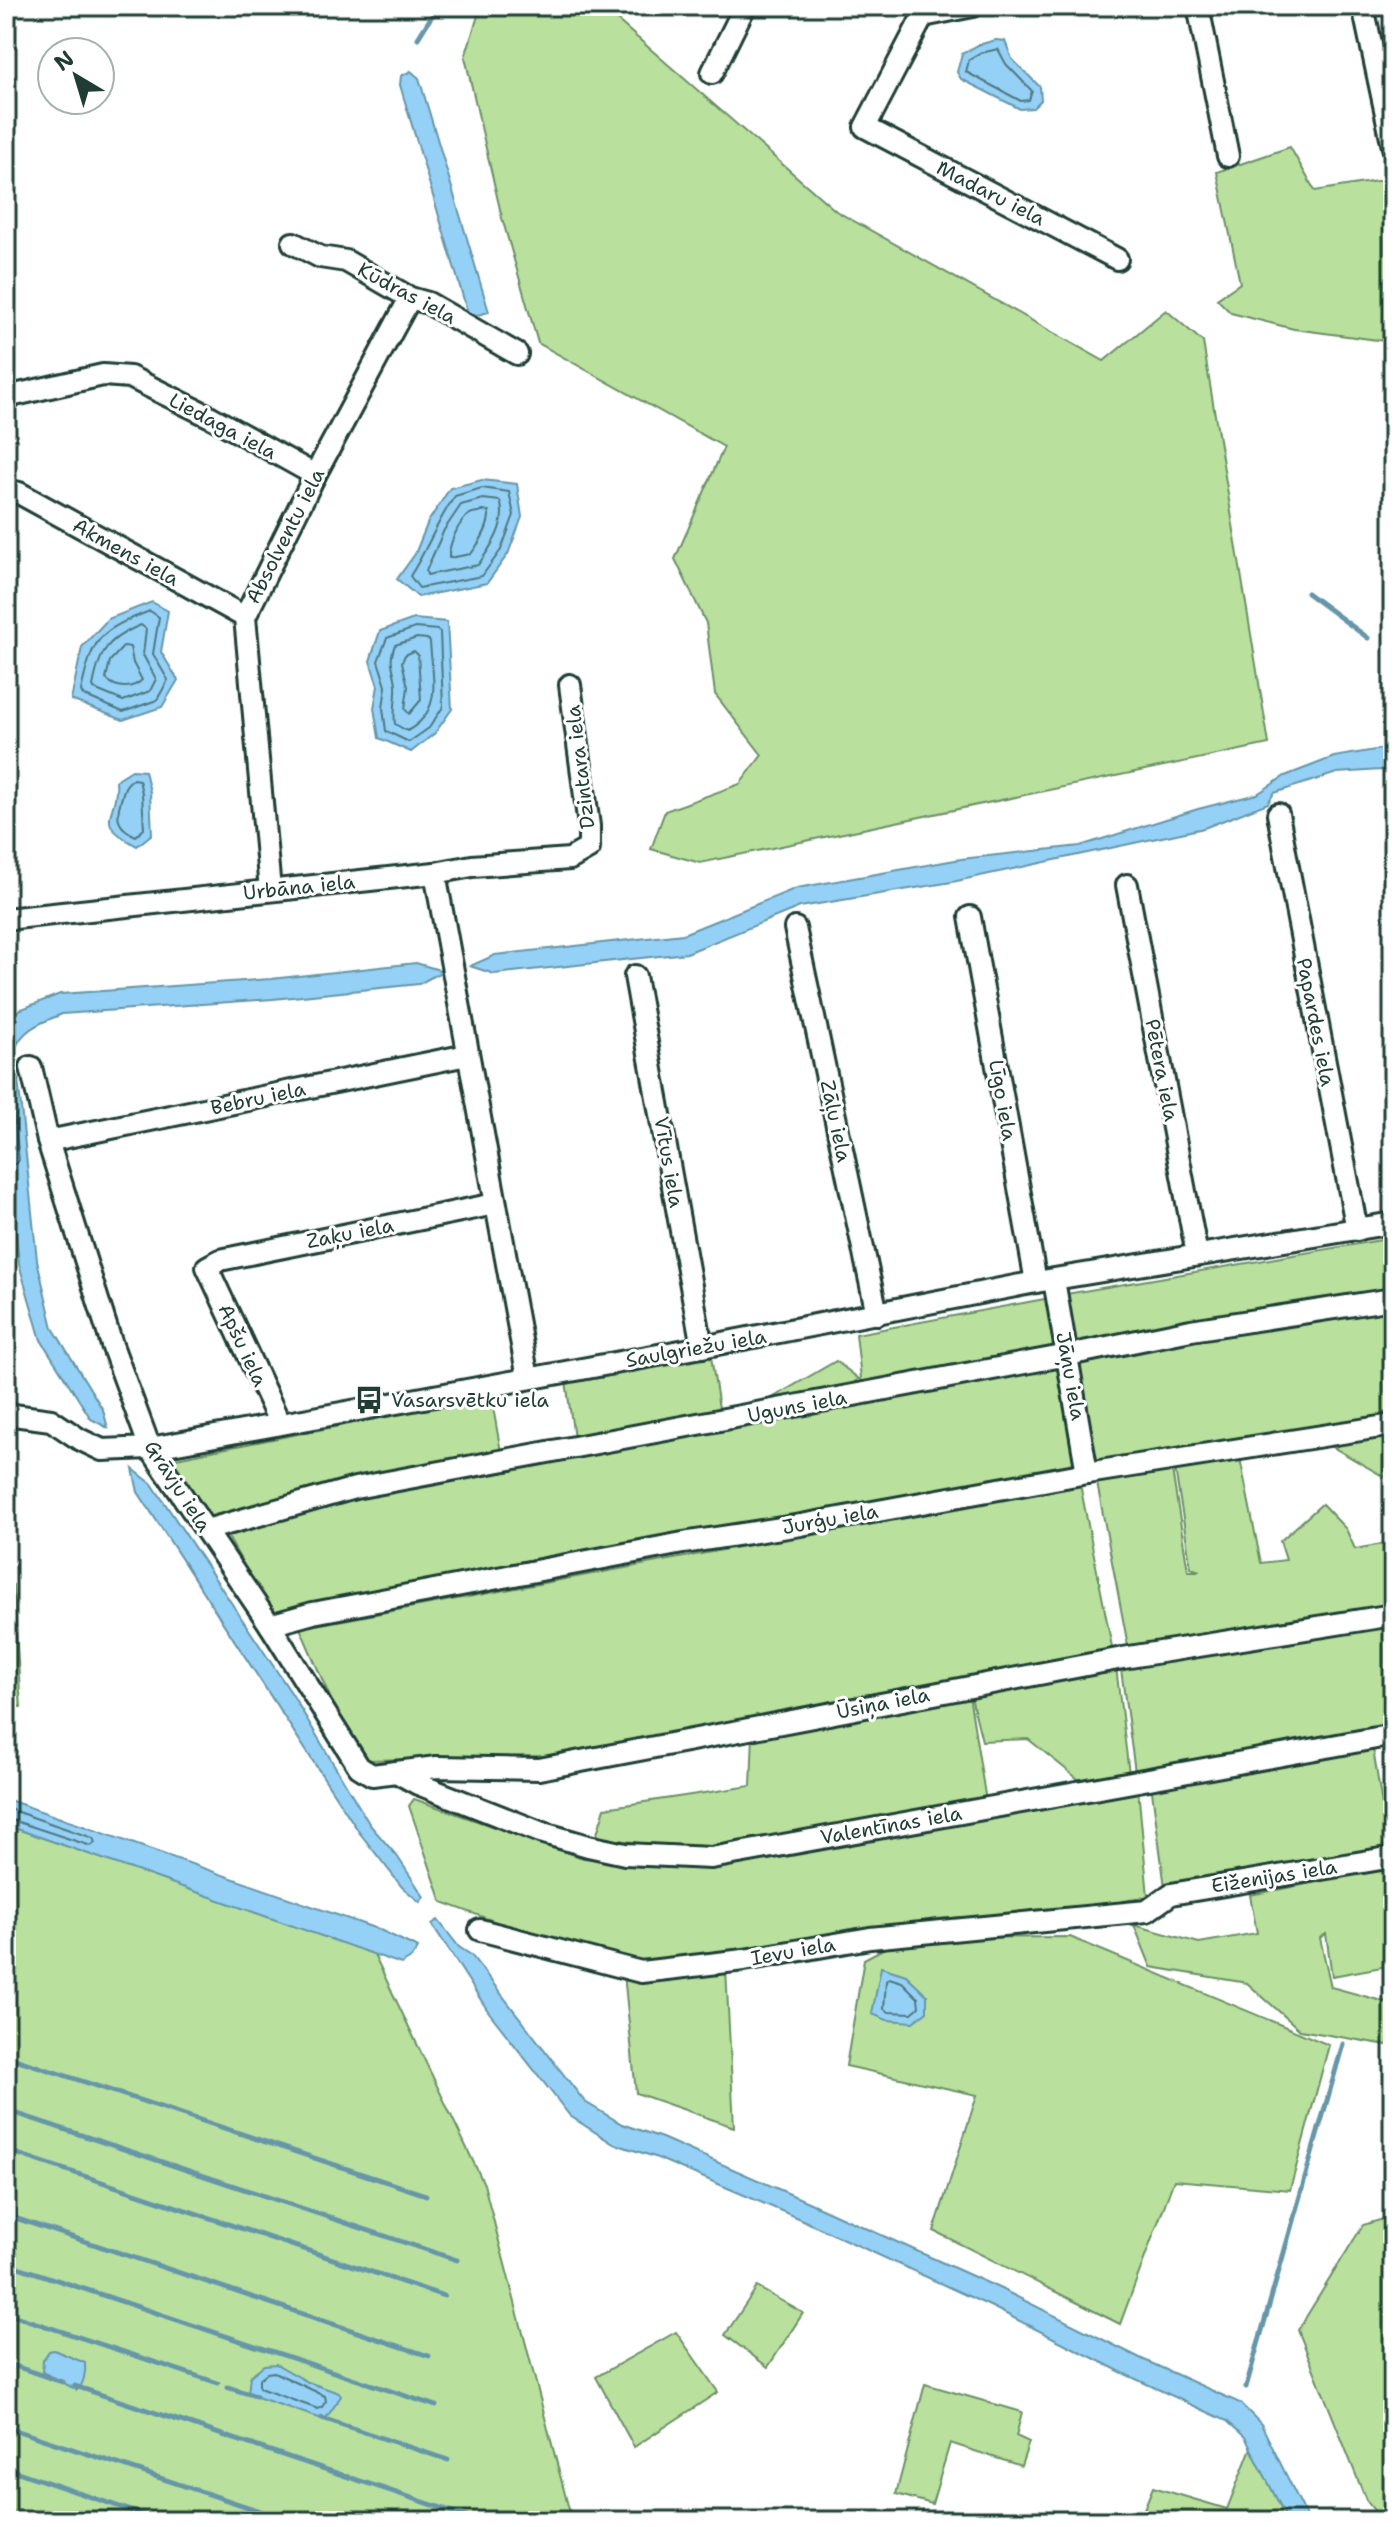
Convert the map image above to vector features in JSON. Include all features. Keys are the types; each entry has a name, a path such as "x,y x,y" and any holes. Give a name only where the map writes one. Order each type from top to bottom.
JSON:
{"street":[{"path":"712,73 745,6"},
{"path":"922,11 973,6"},
{"path":"1198,6 1228,156"},
{"path":"1363,6 1393,147"},
{"name":"Madaru iela","path":"922,11 865,127 1117,259"},
{"name":"Kūdras iela","path":"293,243 320,257 346,261 517,354"},
{"name":"Absolventu iela","path":"270,890 245,617 315,475 410,298"},
{"name":"Liedaga iela","path":"6,397 103,375 130,377 211,417 315,475"},
{"name":"Akmens iela","path":"6,490 19,493 245,617"},
{"name":"Dzintara iela","path":"570,685 589,826 589,848"},
{"name":"Papardes iela","path":"1278,814 1357,1230"},
{"name":"Urbāna iela","path":"6,919 435,873 472,866 570,859 589,848"},
{"path":"435,873 528,1378"},
{"name":"Pētera iela","path":"1127,885 1197,1255"},
{"name":"Līgo iela","path":"970,917 1045,1281"},
{"name":"Zāļu iela","path":"795,928 877,1314"},
{"name":"Vītus iela","path":"635,976 702,1347"},
{"name":"Bebru iela","path":"48,1141 467,1055"},
{"name":"Grāvju iela","path":"31,1067 48,1141 112,1345 150,1448 270,1625 359,1767 372,1775"},
{"name":"Zaķu iela","path":"207,1267 220,1260 495,1204"},
{"name":"Saulgriežu iela","path":"6,1414 51,1420 102,1450 150,1448 1045,1281 1393,1223"},
{"name":"Apšu iela","path":"207,1267 278,1423"},
{"name":"Jāņu iela","path":"1045,1281 1068,1355 1087,1473"},
{"name":"Uguns iela","path":"206,1530 355,1488 1191,1330 1393,1299"},
{"name":"Jurģu iela","path":"270,1625 313,1613 683,1543 1087,1473 1393,1425"},
{"name":"Ūsiņa iela","path":"372,1775 437,1767 539,1769 1123,1658 1393,1615"},
{"name":"Valentīnas iela","path":"398,1773 418,1784 540,1832 588,1846 625,1854 711,1858 1393,1735"},
{"name":"Eiženijas iela","path":"1110,1915 1147,1911 1171,1894 1393,1857"},
{"name":"Ievu iela","path":"480,1930 641,1972 744,1960 870,1938 1110,1915"}],"green space":[{"path":"481,6 601,6 836,211 1104,361 1166,310 1203,342 1269,744 700,863 651,849 665,811 740,784 762,755 715,694 706,623 675,559 724,447 538,343 502,218 465,57"},
{"path":"1290,147 1315,191 1383,180 1393,166 1393,342 1294,329 1231,313 1217,299 1240,283 1217,172"},
{"path":"1393,1238 1393,1294 1075,1344 1066,1294"},
{"path":"1050,1298 1058,1350 862,1387 856,1334"},
{"path":"1393,1310 1393,1419 1101,1463 1094,1460 1074,1359"},
{"path":"711,1356 720,1415 574,1438 566,1381"},
{"path":"836,1361 859,1379 814,1407 1060,1366 1076,1467 272,1615 224,1530 319,1505 771,1420 767,1401"},
{"path":"491,1396 501,1452 207,1521 171,1459"},
{"path":"1393,1437 1393,1485 1331,1446"},
{"path":"1240,1458 1261,1563 1286,1560 1280,1541 1322,1504 1346,1529 1355,1549 1393,1542 1393,1613 1129,1651 1097,1483 1172,1470 1188,1571 1200,1571 1191,1568 1175,1469"},
{"path":"1080,1484 1113,1652 546,1756 367,1760 332,1702 300,1628"},
{"path":"6,1585 13,1585 21,1707 6,1704"},
{"path":"1393,1625 1393,1729 1135,1772 1120,1662"},
{"path":"1116,1667 1129,1774 1083,1783 1028,1739 982,1741 970,1693"},
{"path":"969,1695 986,1801 691,1850 596,1837 605,1808 751,1786 753,1734"},
{"path":"1373,1749 1389,1848 1165,1887 1151,1784"},
{"path":"1138,1788 1148,1896 1082,1910 934,1919 789,1947 634,1966 559,1945 442,1902 409,1806 414,1799 583,1858 691,1866"},
{"path":"6,1825 373,1952 484,2184 572,2521 6,2521","holes":["276,2364 336,2400 325,2419"]},
{"path":"1393,1864 1393,1965 1332,1976 1326,1934 1320,1938 1331,1987 1393,2004 1393,2046 1300,2030 1247,1983 1151,1967 1134,1925 1199,1943 1257,1933 1250,1895"},
{"path":"1070,1937 1329,2045 1290,2190 1174,2180 1120,2324 934,2231 977,2095 846,2066 864,1959 904,1938"},
{"path":"726,1968 734,2127 636,2093 624,1974"},
{"path":"1393,2216 1393,2521 1382,2521 1366,2500 1298,2330 1363,2225"},
{"path":"757,2287 803,2313 768,2367 725,2335"},
{"path":"676,2332 718,2392 634,2447 596,2377"},
{"path":"925,2384 1022,2412 1016,2436 1029,2442 1021,2466 950,2443 932,2504 896,2494"},
{"path":"1251,2448 1288,2521 1139,2521 1153,2487 1227,2509"}],"water":[{"path":"996,40 1005,41 1012,59 1040,87 1041,100 1033,108 1020,109 961,79 957,72 962,54"},
{"path":"411,71 419,78 489,312 469,317 400,85 401,76"},
{"path":"482,480 517,484 522,517 508,554 487,583 418,597 397,579 415,554 428,522 450,488"},
{"path":"152,602 168,611 161,652 178,680 162,707 123,720 71,700 82,647 108,619"},
{"path":"414,619 447,622 452,709 435,733 411,752 379,738 374,708 378,686 370,661 380,631"},
{"path":"1381,749 1393,753 1393,773 1381,770 1337,773 1274,793 1268,803 1204,828 952,882 800,907 687,953 494,974 470,966 495,955 683,934 797,888 961,859 1080,846 1257,794 1285,776 1334,757"},
{"path":"132,770 145,771 150,792 152,834 137,846 122,837 110,823 116,780"},
{"path":"416,963 443,971 419,984 273,999 62,1014 34,1027 18,1042 15,1050 37,1260 53,1328 103,1410 108,1428 91,1419 41,1340 19,1264 6,1132 6,1023 19,1010 60,994 271,979"},
{"path":"133,1469 152,1484 292,1694 370,1825 397,1856 424,1897 420,1902 402,1887 359,1832 138,1492"},
{"path":"6,1799 380,1930 418,1948 411,1958 401,1964 6,1825"},
{"path":"438,1920 459,1947 471,1955 585,2102 622,2124 662,2138 1001,2289 1142,2359 1240,2403 1261,2424 1309,2521 1288,2521 1245,2437 1227,2421 992,2307 800,2219 655,2157 612,2143 570,2116 488,2011 432,1924"},
{"path":"881,1967 906,1975 927,1995 927,2011 913,2022 887,2020 872,2014"},
{"path":"54,2350 85,2363 84,2378 77,2390 42,2372 43,2360 49,2351"},
{"path":"276,2364 308,2382 339,2393 341,2396 325,2420 248,2394 250,2376 264,2365"}],"waterway":[{"path":"418,38 438,6"},
{"path":"1307,593 1368,638"},
{"path":"1246,2387 1343,2044"},
{"path":"6,2056 426,2195"},
{"path":"6,2110 457,2260"},
{"path":"6,2150 444,2296"},
{"path":"6,2215 429,2356"},
{"path":"6,2263 436,2406"},
{"path":"6,2313 218,2383"},
{"path":"6,2363 62,2382"},
{"path":"75,2386 478,2520"},
{"path":"227,2387 256,2396"},
{"path":"322,2418 448,2460"},
{"path":"6,2427 290,2521"},
{"path":"6,2468 161,2521"}],"place":[{"name":"Vasarsvētku iela","path":"369,1400"}]}
